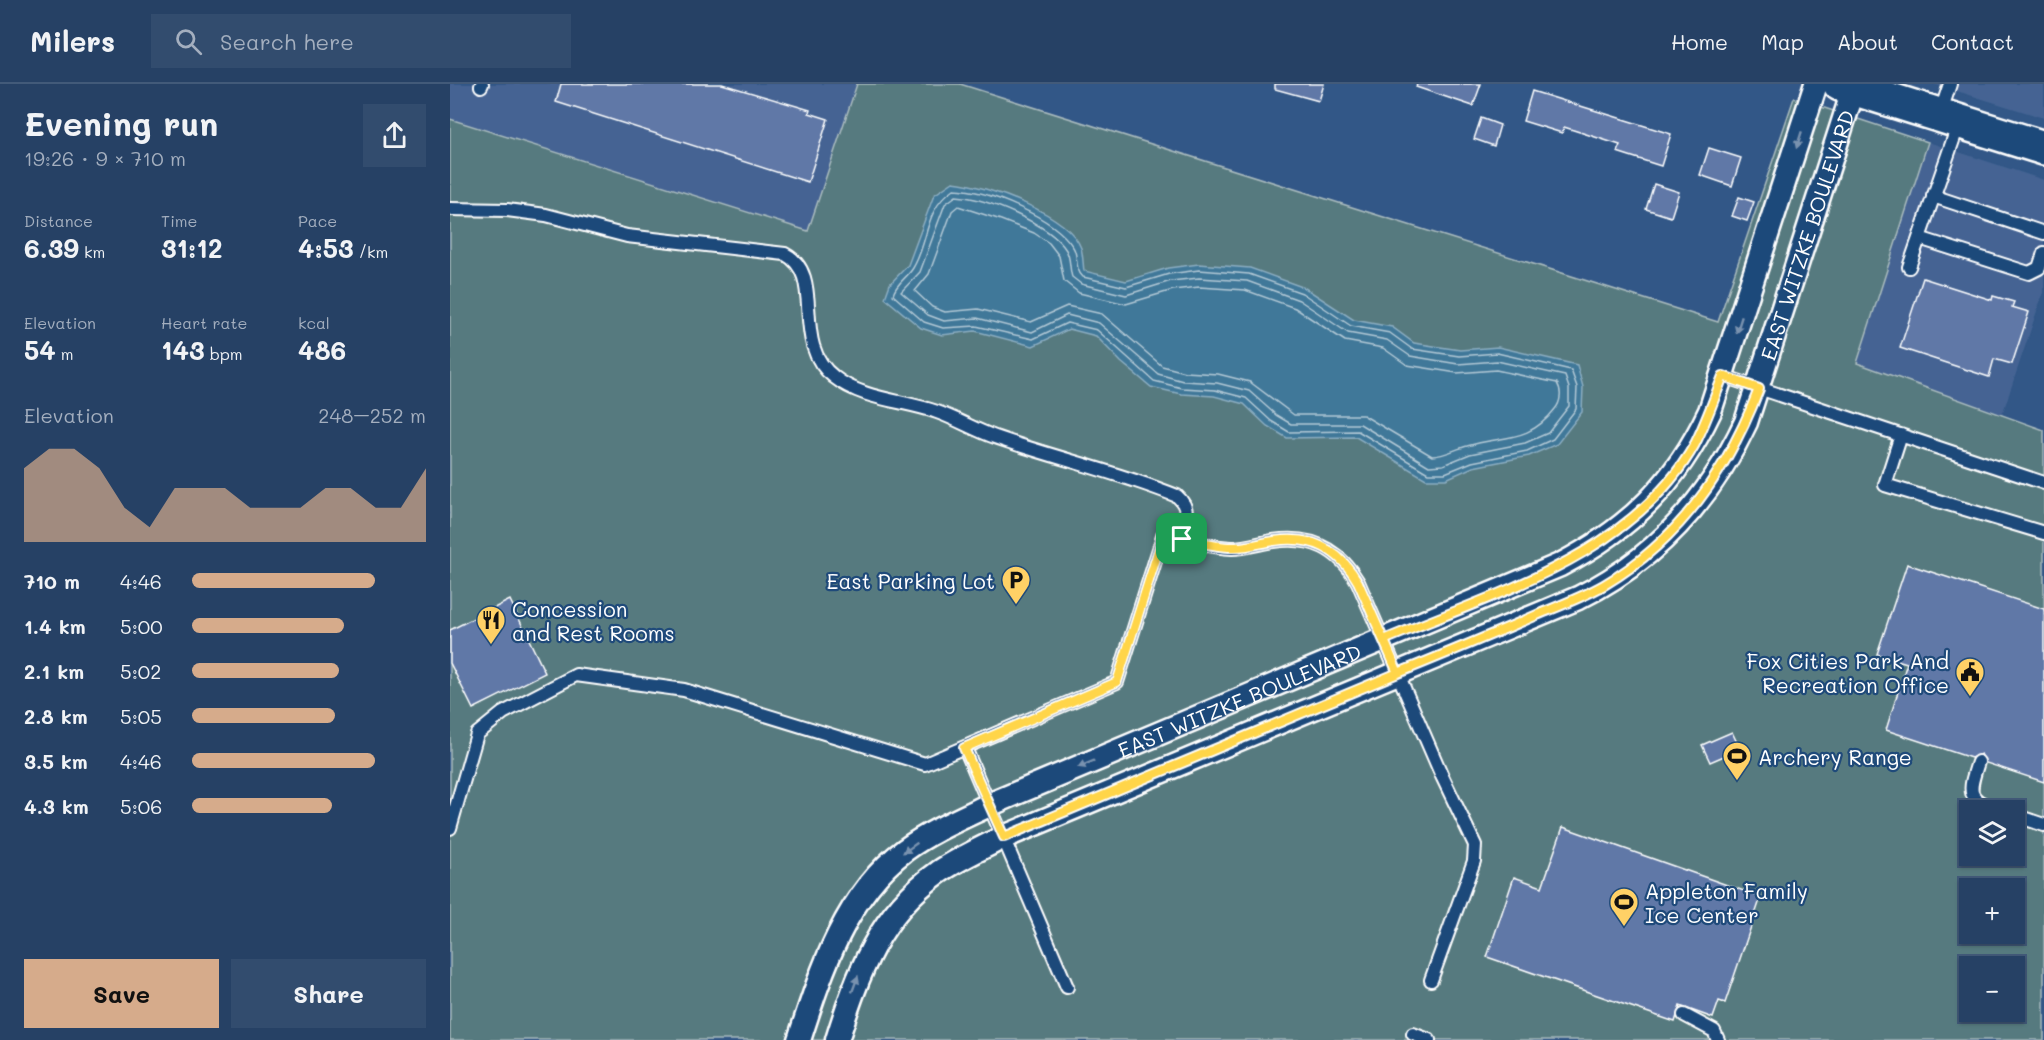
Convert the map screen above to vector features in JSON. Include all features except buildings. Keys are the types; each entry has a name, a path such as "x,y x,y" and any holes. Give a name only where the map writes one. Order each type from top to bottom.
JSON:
{"main road":[{"path":"1847,86 2044,148"}],"street":[{"name":"EAST WITZKE BOULEVARD","path":"799,1040 823,970 841,929 870,887 904,851 991,804 1560,565 1616,532 1653,498 1684,461 1710,411 1816,84"},
{"name":"EAST WITZKE BOULEVARD","path":"837,1040 865,959 897,911 937,874 1004,837 1578,598 1603,585 1635,563 1688,516 1708,490 1738,440 1759,389 1847,86"}],"lane":[{"path":"1909,267 1933,196 1950,118 1950,84"},
{"path":"1933,196 2044,233"},
{"path":"450,209 507,210 546,215 627,236 785,254 794,258 804,271 811,339 818,360 846,386 870,395 936,412 993,437 1177,496 1183,501 1187,512 1182,539"},
{"path":"1919,238 2029,273 2039,268 2044,253"},
{"path":"1723,376 2044,483"},
{"path":"1900,435 1886,485 2044,534"},
{"path":"450,828 477,734 503,712 576,675 684,690 925,764 1117,682 1164,533 1182,539 1232,548 1295,540 1319,544 1331,550 1351,570 1475,845 1474,861 1431,980"},
{"path":"964,748 991,804 1067,987"},
{"path":"1975,800 1972,780 1978,762"},
{"path":"2025,819 2044,825"},
{"path":"1684,1015 1714,1031 1718,1040"},
{"path":"1413,1034 1429,1040"}],"shaded area":[{"path":"450,84 857,84 808,231 450,119"},
{"path":"1934,84 2044,84 2044,118"},
{"path":"1928,142 2044,180 2044,290 2002,415 1856,363"}],"green space":[{"path":"857,84 960,84 1718,322 1794,98 1928,142 1857,363 2044,430 2044,1040 450,1040 450,119 808,231"}],"water":[{"path":"953,182 1005,195 1025,203 1060,223 1073,235 1081,248 1084,271 1126,281 1168,268 1199,264 1250,268 1305,288 1354,320 1392,327 1414,343 1460,350 1498,347 1577,365 1583,387 1582,412 1557,444 1529,456 1473,467 1446,479 1426,479 1356,437 1287,438 1267,426 1244,404 1214,396 1181,394 1151,387 1121,362 1096,336 1069,329 1033,346 975,331 942,335 921,328 885,298 890,284 908,265 934,195"}],"place":[{"name":"East Parking Lot","path":"1016,606"},
{"name":"Concession and Rest Rooms","path":"491,646"},
{"name":"Fox Cities Park And Recreation Office","path":"1970,698"},
{"name":"Archery Range","path":"1737,782"},
{"name":"Appleton Family Ice Center","path":"1624,928"}],"route":[{"path":"1182,539 1164,533 1117,682 964,748 1004,837 1398,673 1384,640 1560,565 1596,546 1635,516 1684,461 1695,444 1723,376 1759,389 1738,440 1708,490 1688,516 1658,545 1628,569 1578,598 1398,673 1358,582 1351,570 1331,550 1319,544 1295,540 1232,548 1182,539"}]}
